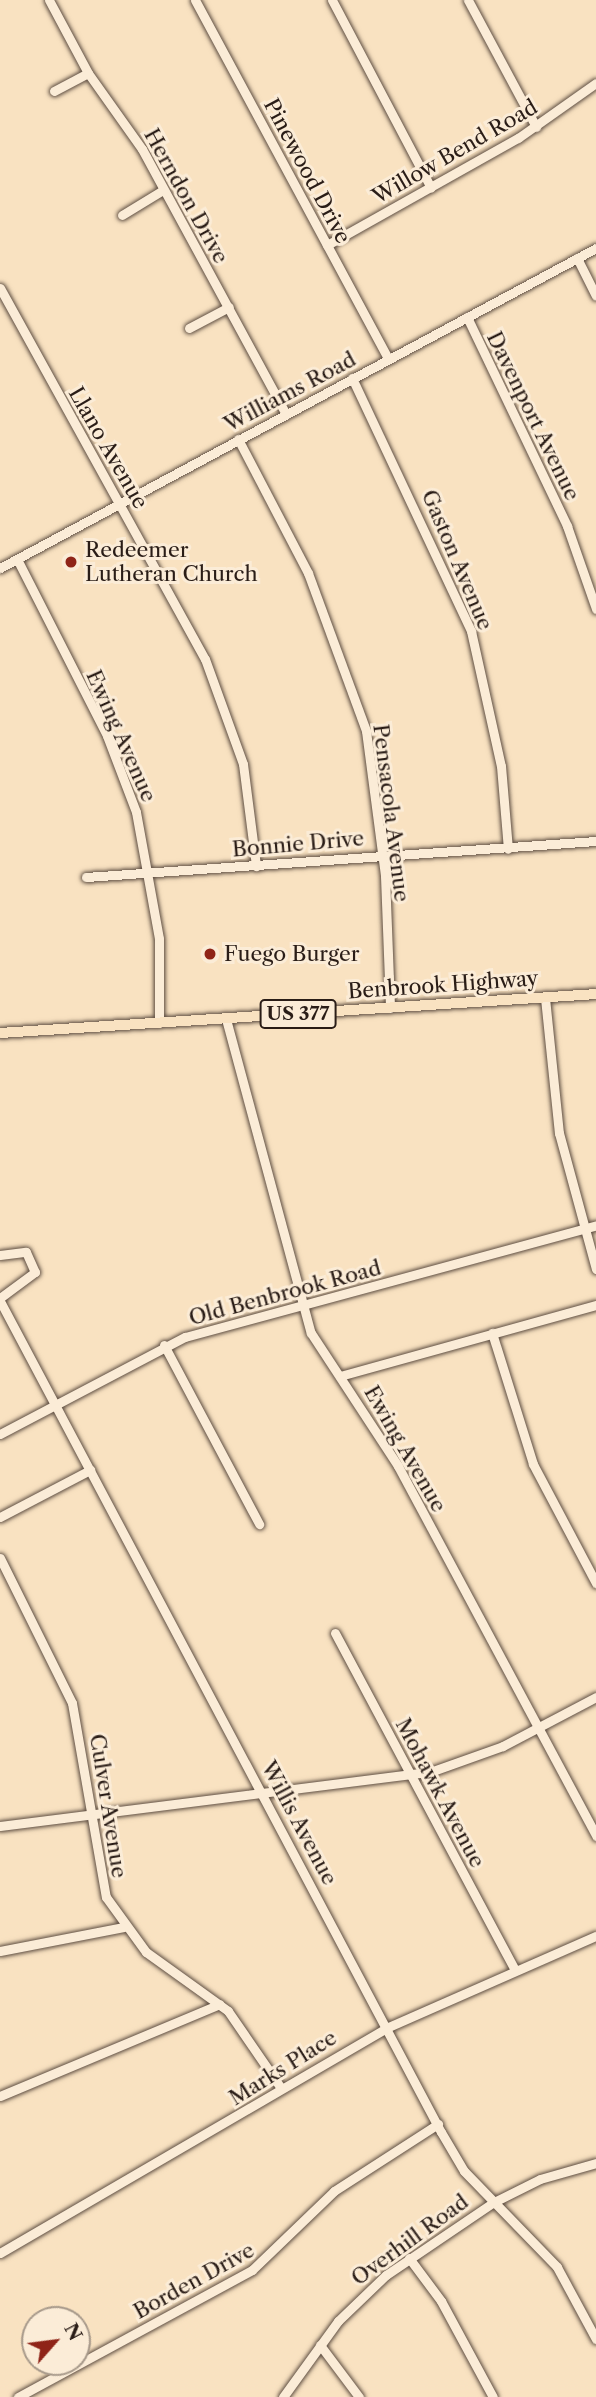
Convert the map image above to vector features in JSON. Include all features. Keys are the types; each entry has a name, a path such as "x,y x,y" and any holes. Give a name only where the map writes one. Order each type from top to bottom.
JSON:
{"main road":[{"name":"Benbrook Highway","path":"0,1034 596,995"}],"street":[{"name":"Herndon Drive","path":"49,0 88,73 163,190 286,414"},
{"name":"Pinewood Drive","path":"195,0 388,359"},
{"path":"332,0 431,188"},
{"path":"468,0 536,127"},
{"path":"54,91 88,73"},
{"name":"Willow Bend Road","path":"327,245 536,127 596,83"},
{"path":"122,215 163,190"},
{"name":"Williams Road","path":"0,568 596,248"},
{"path":"577,258 596,296"},
{"name":"Llano Avenue","path":"0,288 116,505 144,547 223,702 250,799 256,866"},
{"path":"189,328 229,307"},
{"name":"Davenport Avenue","path":"467,317 567,526 595,605"},
{"name":"Gaston Avenue","path":"352,378 471,631 501,766 508,849"},
{"name":"Pensacola Avenue","path":"238,439 308,573 346,670 366,731 383,855 390,1008"},
{"name":"Ewing Avenue","path":"16,559 126,780 152,873 159,1023"},
{"name":"Bonnie Drive","path":"86,877 596,841"},
{"path":"545,998 556,1121 596,1269"},
{"name":"Ewing Avenue","path":"226,1018 311,1333 398,1466 596,1836"},
{"name":"Old Benbrook Road","path":"0,1434 164,1345 596,1225"},
{"path":"0,1255 26,1252 35,1272 0,1299"},
{"name":"Willis Avenue","path":"0,1299 464,2171 557,2267 596,2339"},
{"path":"340,1376 596,1305"},
{"path":"492,1333 533,1464 596,1583"},
{"path":"164,1345 260,1524"},
{"path":"0,1517 90,1470"},
{"name":"Culver Avenue","path":"0,1558 64,1680 100,1881 124,1927 146,1952 220,2004 281,2088"},
{"name":"Mohawk Avenue","path":"335,1633 514,1968"},
{"path":"0,1826 88,1810 411,1774 472,1759 540,1728 596,1697"},
{"path":"0,1951 124,1927"},
{"name":"Marks Place","path":"0,2253 386,2028 514,1968 596,1936"},
{"path":"0,2096 220,2004"},
{"name":"Borden Drive","path":"18,2397 252,2270 334,2190 438,2124"},
{"name":"Overhill Road","path":"284,2397 320,2345 351,2307 410,2258 494,2202 540,2179 596,2163"},
{"path":"410,2258 441,2301 493,2397"},
{"path":"320,2345 359,2397"}],"place":[{"name":"Redeemer Lutheran Church","path":"71,562"},
{"name":"Fuego Burger","path":"210,954"}]}
